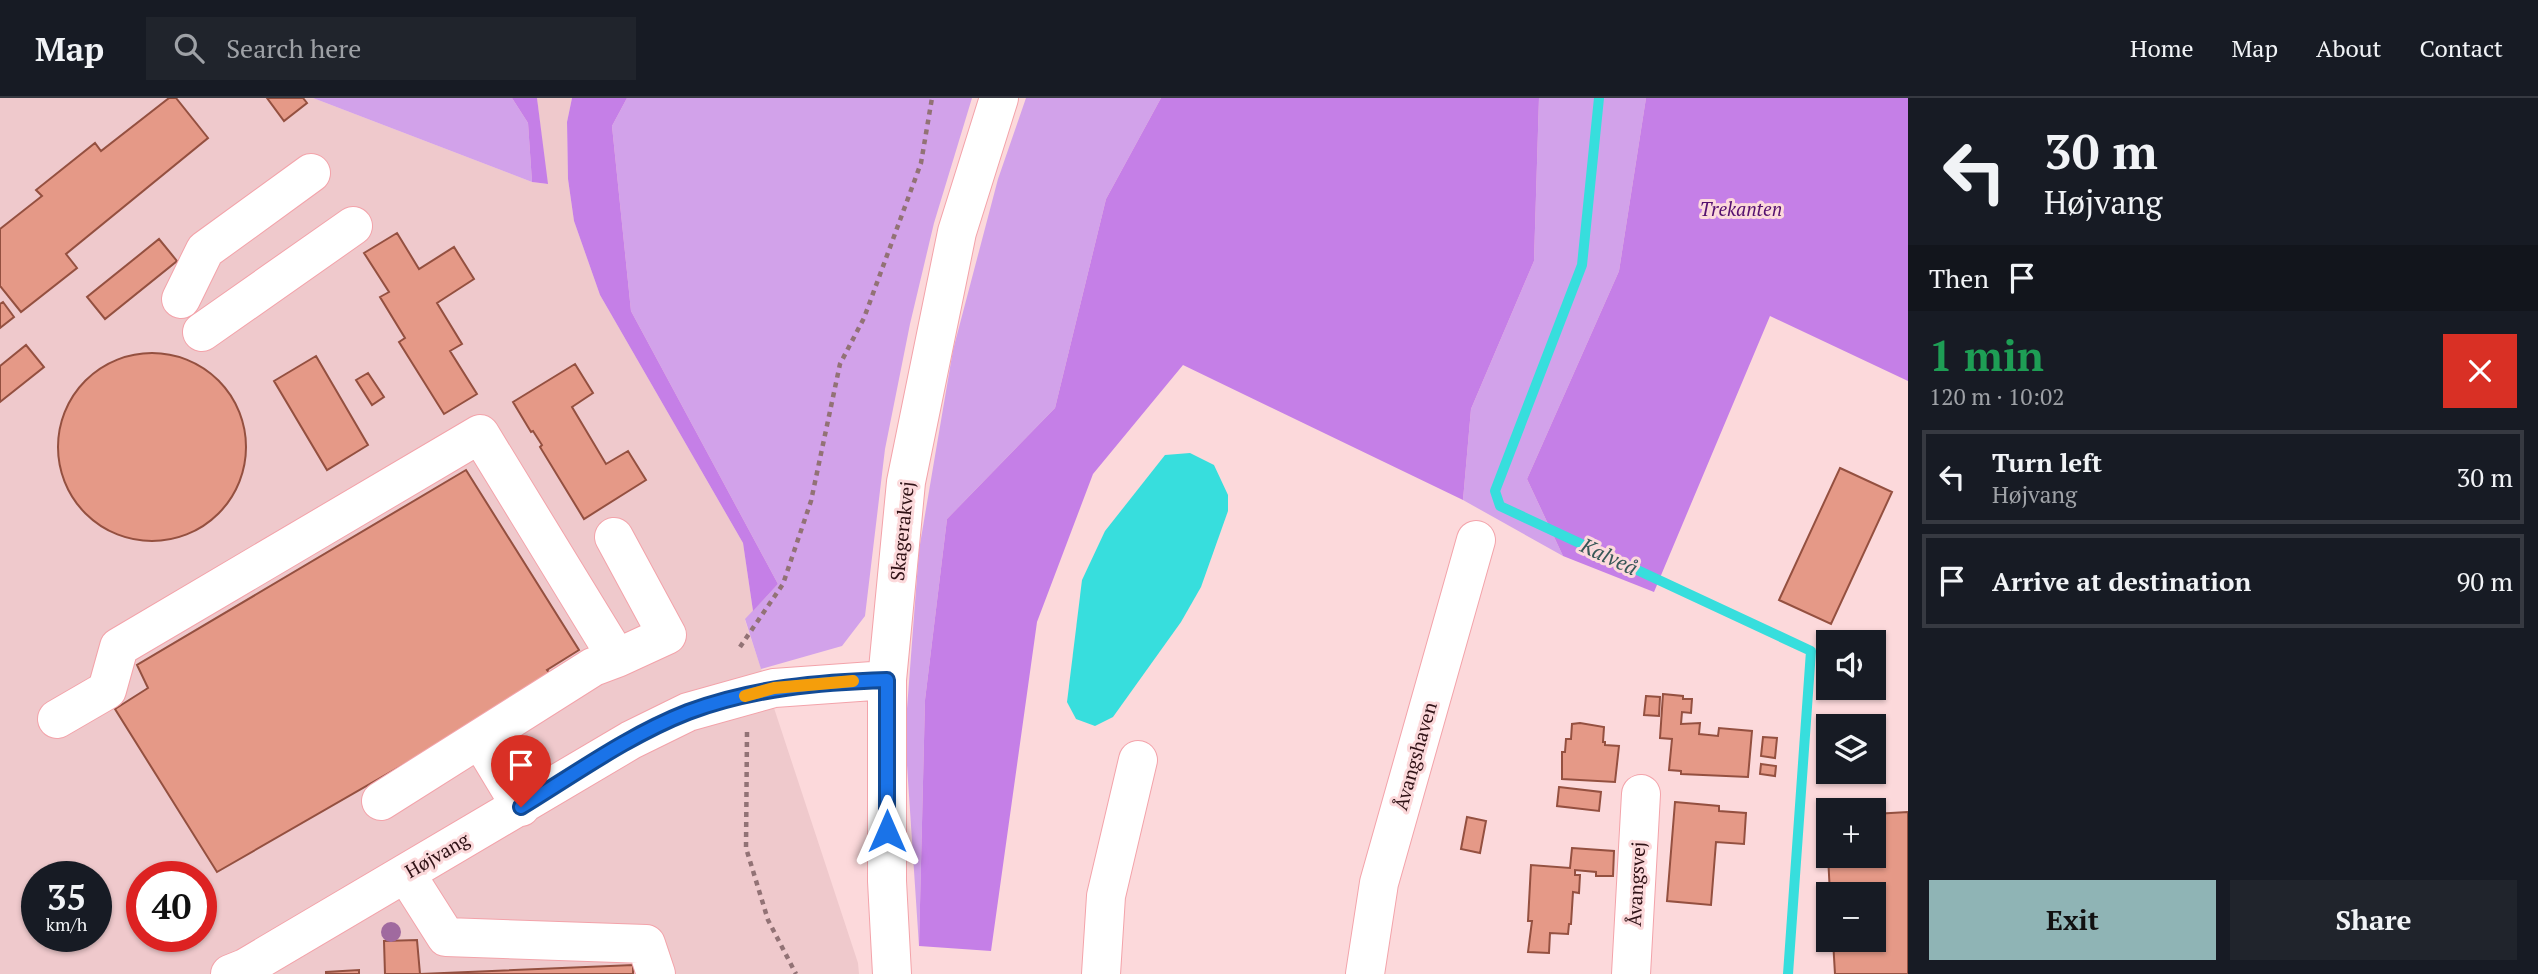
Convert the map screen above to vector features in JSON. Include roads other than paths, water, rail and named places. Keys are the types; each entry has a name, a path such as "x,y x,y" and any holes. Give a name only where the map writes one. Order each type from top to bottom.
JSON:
{"street":[{"name":"Skagerakvej","path":"891,974 887,881 887,680 906,482 957,232 999,98"},
{"path":"181,299 205,250 311,173"},
{"path":"202,332 353,226"},
{"path":"57,719 107,690 119,647 480,434 617,658"},
{"path":"381,801 593,667 667,635 614,537"},
{"name":"Åvangshaven","path":"1365,974 1379,883 1476,540"},
{"name":"Højvang","path":"229,974 245,968 643,734 688,712 774,688 887,680"},
{"path":"480,739 521,807"},
{"path":"1101,974 1106,896 1138,760"},
{"name":"Åvangsvej","path":"1631,974 1641,794"},
{"path":"406,874 446,937 646,944 656,974"}],"water":[{"path":"1190,453 1214,465 1228,495 1228,511 1201,587 1181,622 1113,717 1095,726 1076,719 1067,702 1082,580 1105,531 1165,455"}],"waterway":[{"name":"Kalveå","path":"1599,98 1582,265 1495,491 1500,506 1811,651 1788,974"}],"park label":[{"name":"Trekanten","path":"1741,209"}]}
